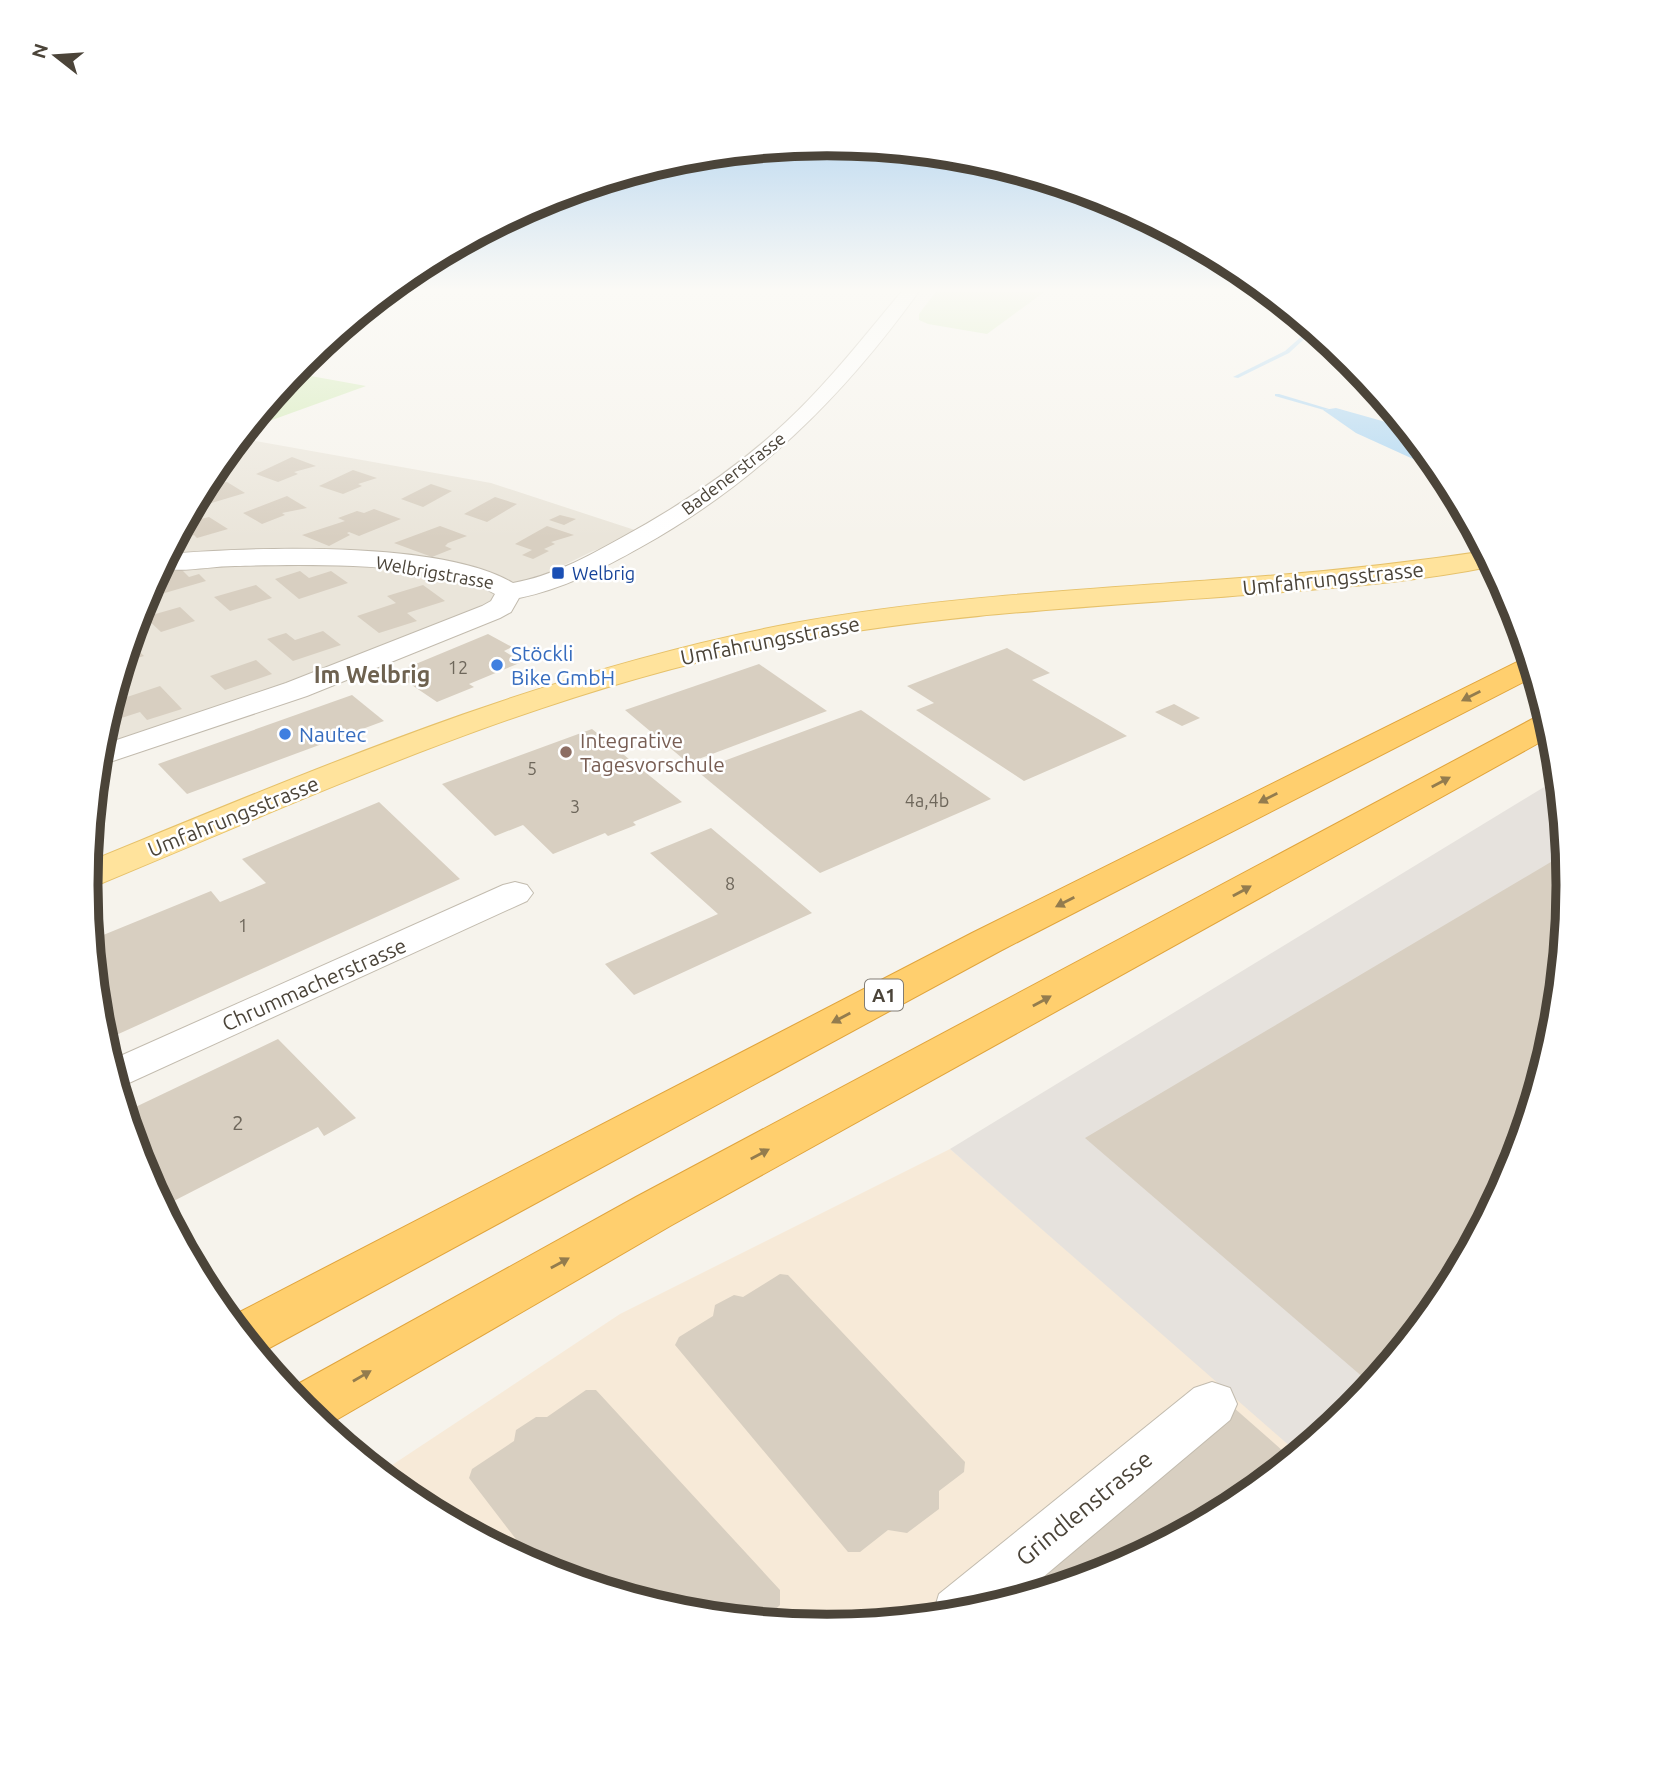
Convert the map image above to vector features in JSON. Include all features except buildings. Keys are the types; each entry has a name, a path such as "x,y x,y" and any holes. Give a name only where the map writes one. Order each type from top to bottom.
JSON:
{"highway":[{"name":"A1","path":"251,1332 891,991 1524,669"},
{"path":"315,1403 642,1217 1540,729"}],"main road":[{"name":"Umfahrungsstrasse","path":"99,871 486,718 582,684 687,656 814,629 942,611 1032,601 1329,580 1480,560"}],"street":[{"name":"Badenerstrasse","path":"509,592 546,585 606,557 687,509 751,463 811,409 842,373"},
{"name":"Welbrigstrasse","path":"110,753 223,716 386,655 491,612 502,606 509,592 503,585 473,575 345,557 223,557 174,561"},
{"name":"Chrummacherstrasse","path":"122,1071 514,893"},
{"name":"Grindlenstrasse","path":"974,1600 1212,1404"}],"shaded area":[{"path":"250,440 491,483 647,534 593,551 474,609 315,673 112,743 137,651 173,563 221,480"},
{"path":"1550,784 1557,886 1551,981 1543,1028 1518,1120 1480,1212 1434,1291 1376,1366 1343,1401 1292,1448 950,1149"},
{"path":"950,1149 1293,1447 1233,1492 1192,1517 1150,1540 1062,1576 970,1601 923,1609 828,1615 732,1609 685,1601 593,1576 505,1540 422,1492 388,1468 620,1314"}],"green space":[{"path":"307,375 366,386 264,423"}],"water":[{"path":"1336,408 1392,424 1422,463 1356,433 1323,410"}],"waterway":[{"path":"1236,377 1245,373"},
{"path":"1277,395 1326,409"}],"place":[{"name":"Welbrig","path":"558,573"},
{"name":"Stöckli Bike GmbH","path":"497,665"},
{"name":"Nautec","path":"285,734"},
{"name":"Integrative Tagesvorschule","path":"566,752"}],"district":[{"name":"Im Welbrig","path":"372,674"}]}
